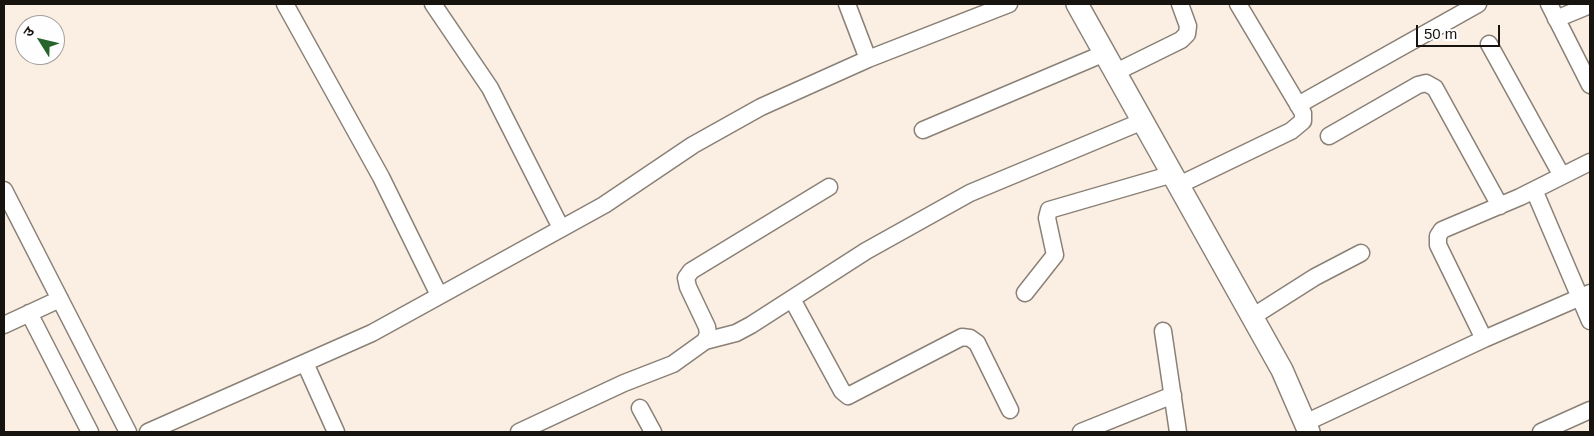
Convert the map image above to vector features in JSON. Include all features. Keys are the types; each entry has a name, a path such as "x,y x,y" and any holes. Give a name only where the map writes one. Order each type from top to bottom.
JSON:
{"main road":[{"path":"1076,4 1116,72 1282,370 1307,428"}],"street":[{"path":"285,4 381,177 439,295"},
{"path":"433,4 494,96 561,228"},
{"path":"847,4 868,59"},
{"path":"148,432 372,333 604,205 693,145 754,110 868,59 1009,4"},
{"path":"1116,72 1181,40 1187,34 1188,26 1180,4"},
{"path":"1025,293 1055,255 1047,213 1052,207 1176,180 1299,126 1303,113 1238,4"},
{"path":"1298,105 1478,4"},
{"path":"1548,4 1586,64 1590,85"},
{"path":"1556,19 1590,5"},
{"path":"1489,44 1562,176"},
{"path":"923,130 1105,53"},
{"path":"1329,136 1418,84 1426,83 1435,88 1500,206"},
{"path":"530,430 624,383 673,364 705,341 736,333 866,252 970,193 1143,121"},
{"path":"1484,339 1438,245 1438,236 1442,230 1500,206 1590,162"},
{"path":"705,341 708,334 707,327 688,287 686,278 691,271 829,187"},
{"path":"4,190 128,432"},
{"path":"1534,190 1585,295 1590,321"},
{"path":"1252,317 1315,277 1361,253"},
{"path":"1307,428 1484,339 1585,295"},
{"path":"792,299 842,391 848,396 962,338 970,338 977,343 1010,410"},
{"path":"4,325 60,300"},
{"path":"29,313 90,432"},
{"path":"1163,331 1178,432"},
{"path":"306,363 336,432"},
{"path":"1080,432 1172,395"},
{"path":"640,408 653,432"},
{"path":"1541,432 1590,410"}]}
